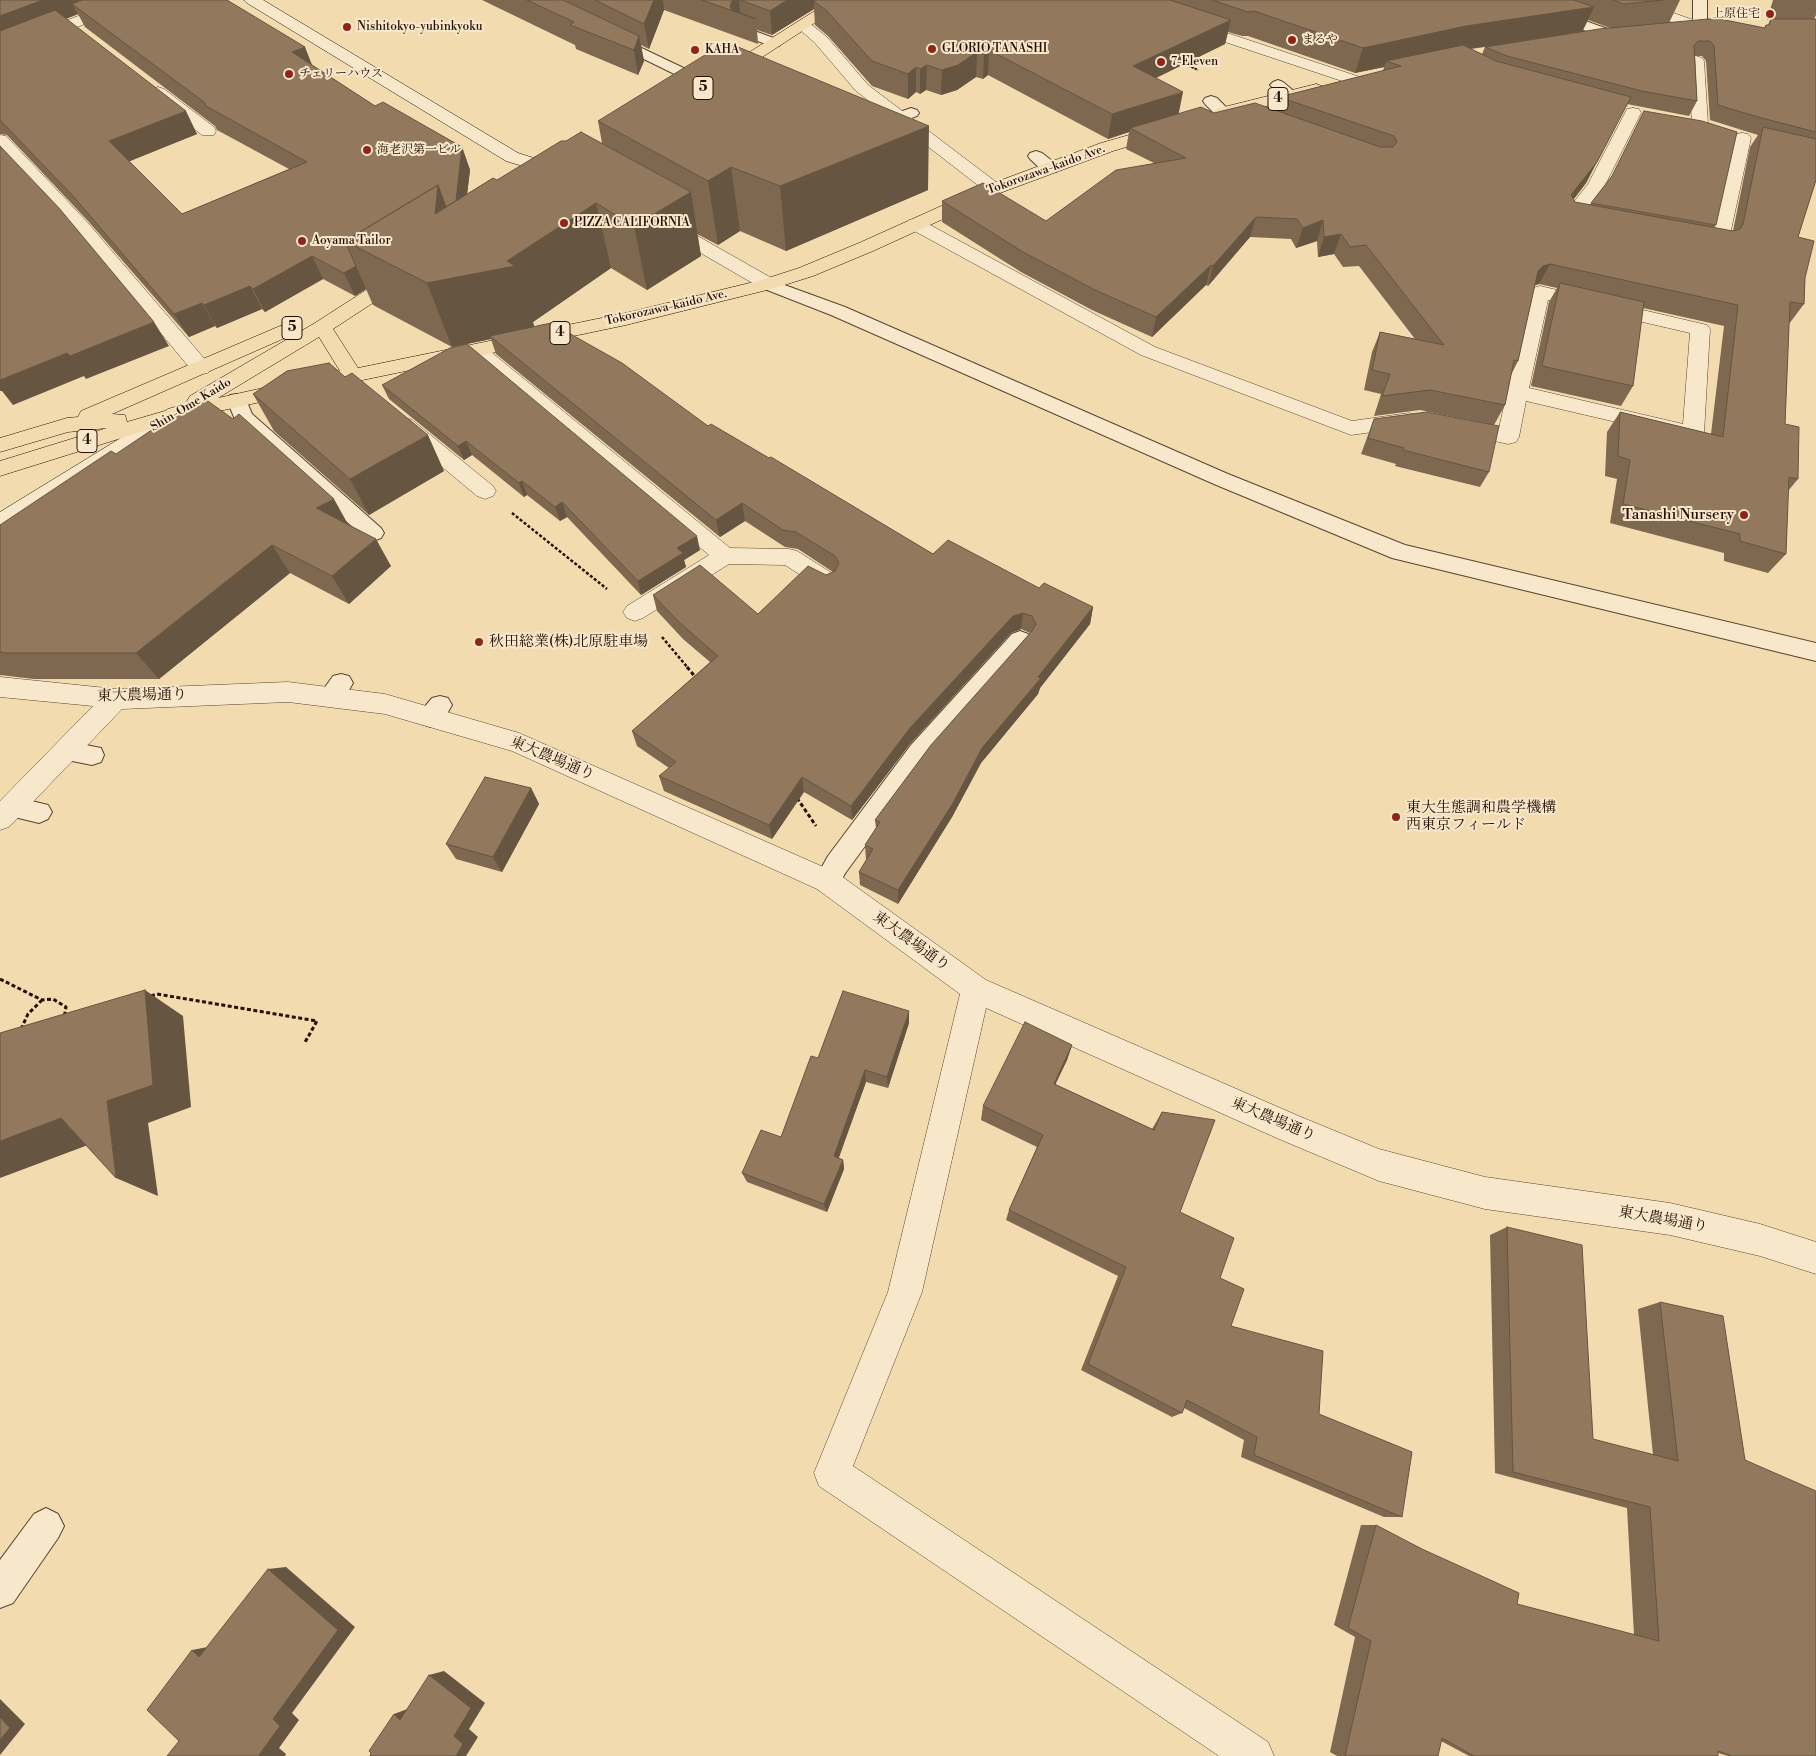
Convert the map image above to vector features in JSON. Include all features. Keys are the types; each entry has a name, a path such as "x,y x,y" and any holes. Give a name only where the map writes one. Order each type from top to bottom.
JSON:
{"main road":[{"name":"5","path":"692,94 803,25 833,2"},
{"path":"1653,30 1719,27"},
{"path":"1575,39 1620,34"},
{"name":"4","path":"1219,110 1284,90 1371,76"},
{"name":"Tokorozawa-kaido Ave.","path":"0,469 175,414 237,400 357,383 478,350 626,319 768,284 806,272 994,189 1107,147 1180,125"},
{"path":"541,188 574,172"},
{"name":"Shin-Ome Kaido","path":"175,414 322,327 414,268"},
{"name":"Shin-Ome Kaido","path":"67,425 202,368 382,288"},
{"path":"322,327 357,383"},
{"name":"Tokorozawa-kaido Ave.","path":"0,445 67,425 175,414"}],"street":[{"path":"0,52 134,0"},
{"path":"252,0 512,157 574,172"},
{"path":"1621,0 1700,27"},
{"path":"1177,22 1280,58 1354,80"},
{"path":"803,25 821,40 837,66 862,88 875,104 906,115 909,132 994,189"},
{"path":"70,26 86,37"},
{"path":"1696,61 1700,124"},
{"path":"147,84 208,131"},
{"path":"1615,108 1633,113 1652,115"},
{"path":"1611,224 1572,217 1596,185 1633,113"},
{"path":"1680,120 1760,142"},
{"path":"1679,237 1719,244 1728,133"},
{"path":"0,140 81,226 202,368"},
{"path":"655,219 768,284"},
{"path":"915,224 1148,350 1351,428 1420,419 1508,437 1540,292 1700,329 1693,433 1518,392"},
{"path":"478,350 725,556"},
{"name":"Shin-Ome Kaido","path":"0,523 45,493 175,414"},
{"path":"393,416 485,491"},
{"path":"635,612 725,556 789,557 827,581"},
{"name":"東大農場通り","path":"0,687 116,699 227,688 288,692 336,690 386,704 436,711 519,743 548,749 832,872 976,989 1290,1128 1379,1165 1485,1193 1670,1219 1760,1240 1816,1258"},
{"path":"5,813 116,699"},
{"path":"976,989 905,1292 832,1473 1254,1756"}],"lane":[{"path":"1513,0 1620,34"},
{"path":"1700,0 1700,27"},
{"path":"594,30 708,85"},
{"path":"741,30 774,43"},
{"path":"1219,110 1258,119"},
{"path":"1036,156 1050,168"},
{"path":"768,284 838,311 1221,479 1400,552 1816,652"},
{"path":"237,400 243,417 373,533"},
{"path":"832,872 920,752 1020,640"},
{"path":"66,750 92,755"},
{"path":"5,813 39,812"},
{"path":"0,1590 46,1526"}],"path":[{"path":"1185,64 1189,66"},
{"path":"485,491 654,628 703,686"},
{"path":"794,795 805,808 832,872"},
{"path":"0,979 42,1000 54,999 66,1007 63,1020 73,1017"},
{"path":"148,996 157,994 317,1021 304,1044"},
{"path":"26,1036 22,1027 28,1014 42,1000"}],"building":[{"path":"0,0 43,0 0,16"},
{"path":"82,0 227,0 305,47 292,52 375,106 383,102 462,147 456,201 446,207 438,185 345,241 356,266 344,273 312,256 253,289 250,286 204,305 202,303 174,314 74,197 0,120 0,31 55,10 186,111 109,141 182,214 307,162 206,106 204,102 72,4"},
{"path":"527,0 563,0 639,36 634,50 570,25 574,22"},
{"path":"595,0 654,0 644,24"},
{"path":"702,0 737,0 732,1 730,6 732,10 756,19"},
{"path":"740,0 787,0 770,11"},
{"path":"815,0 1170,0 1231,20 1133,66 1183,92 1112,114 989,50 984,54 977,52 958,65 942,70 927,65 920,69 916,67 908,74 872,61"},
{"path":"1212,0 1574,0 1594,7 1466,26 1363,48 1254,11 1248,12"},
{"path":"1613,0 1663,0 1623,4"},
{"path":"1720,19 1765,28 1766,25 1769,25 1771,19 1816,19 1816,132 1718,105 1714,46 1710,41 1698,41 1694,46 1697,101 1642,91 1507,56 1485,47 1599,29"},
{"path":"726,42 929,126 780,186 731,167 708,181 598,121"},
{"path":"1463,45 1496,61 1631,97 1597,162 1571,195 1575,202 1733,231 1740,229 1743,224 1763,127 1816,139 1816,180 1798,237 1814,241 1805,278 1804,304 1790,302 1785,424 1799,427 1798,479 1789,477 1786,554 1740,541 1740,534 1623,504 1630,460 1618,456 1620,412 1723,437 1738,305 1550,264 1543,266 1538,271 1518,361 1514,360 1505,405 1430,390 1382,396 1390,374 1372,370 1380,332 1444,345 1366,245 1350,247 1341,234 1324,237 1323,220 1303,228 1297,219 1256,217 1213,266 1211,265 1156,317 1095,290 1023,252 942,201 983,183 1046,221 1116,170 1186,158 1130,128 1201,107 1214,113 1255,103 1380,147 1393,147 1397,142 1394,136 1279,97 1401,66 1386,61"},
{"path":"1644,111 1702,121 1737,132 1716,225 1591,203 1612,176"},
{"path":"581,132 691,192 634,226 596,203 507,261 515,266 427,283 345,241 438,185 435,214 493,178 497,180 561,141 566,141"},
{"path":"0,146 59,208 154,322 70,356 67,353 0,380"},
{"path":"1560,283 1644,302 1633,386 1542,366"},
{"path":"551,323 622,363 708,426 711,424 769,458 771,457 933,554 948,540 1039,588 1044,583 1093,607 1038,677 1041,678 982,748 953,803 898,890 859,872 873,849 865,845 880,822 875,820 931,745 1032,631 1036,624 1032,616 1023,613 1013,616 910,728 851,806 802,777 769,825 659,776 676,762 632,731 718,656 679,622 653,595 700,565 758,614 808,566 826,575 835,571 839,563 835,556 796,532 783,530 742,503 716,520 490,336"},
{"path":"467,344 697,536 677,548 683,553 638,581 562,502 555,507 522,481 519,483 466,441 458,446 382,385 450,348"},
{"path":"329,363 345,377 352,373 428,435 350,479 253,394 287,371"},
{"path":"205,399 233,419 239,414 334,499 316,508 376,539 332,576 272,545 136,653 0,652 0,525 111,451 116,454 177,413"},
{"path":"1427,412 1499,426 1489,472 1403,450 1404,448 1368,438 1374,419"},
{"path":"485,777 531,788 493,857 446,844"},
{"path":"145,990 153,1085 107,1101 116,1178 61,1118 0,1141 0,1033"},
{"path":"843,991 909,1011 887,1077 865,1070 834,1156 843,1160 824,1204 742,1173 761,1130 781,1137 811,1056 818,1058"},
{"path":"1025,1022 1072,1045 1054,1084 1154,1130 1162,1112 1215,1120 1180,1212 1234,1238 1220,1278 1244,1289 1231,1326 1323,1351 1319,1414 1412,1452 1402,1517 1254,1455 1257,1437 1187,1400 1182,1413 1088,1364 1126,1267 1009,1210 1043,1135 983,1106"},
{"path":"1507,1227 1582,1245 1593,1439 1678,1461 1660,1302 1723,1316 1745,1460 1816,1491 1816,1756 1732,1756 1718,1751 1718,1756 1474,1756 1442,1738 1438,1756 1345,1756 1371,1641 1348,1628 1376,1525 1422,1549 1519,1593 1517,1604 1659,1641 1650,1507 1513,1472"},
{"path":"268,1569 338,1630 273,1719 280,1726 260,1756 167,1756 179,1741 147,1710 192,1650 199,1657"},
{"path":"429,1675 471,1708 454,1736 463,1744 456,1756 370,1756 371,1753 369,1751 394,1714 400,1720"},
{"path":"0,1717 10,1728 0,1740"}],"place":[{"name":"上原住宅","path":"1770,14"},
{"name":"Nishitokyo-yubinkyoku","path":"347,27"},
{"name":"まるや","path":"1292,40"},
{"name":"GLORIO TANASHI","path":"932,49"},
{"name":"KAHA","path":"695,50"},
{"name":"7-Eleven","path":"1161,62"},
{"name":"チェリーハウス","path":"289,74"},
{"name":"海老沢第一ビル","path":"367,150"},
{"name":"PIZZA CALIFORNIA","path":"564,223"},
{"name":"Aoyama Tailor","path":"302,241"},
{"name":"Tanashi Nursery","path":"1744,515"},
{"name":"秋田総業(株)北原駐車場","path":"479,642"},
{"name":"東大生態調和農学機構 西東京フィールド","path":"1396,817"}]}
